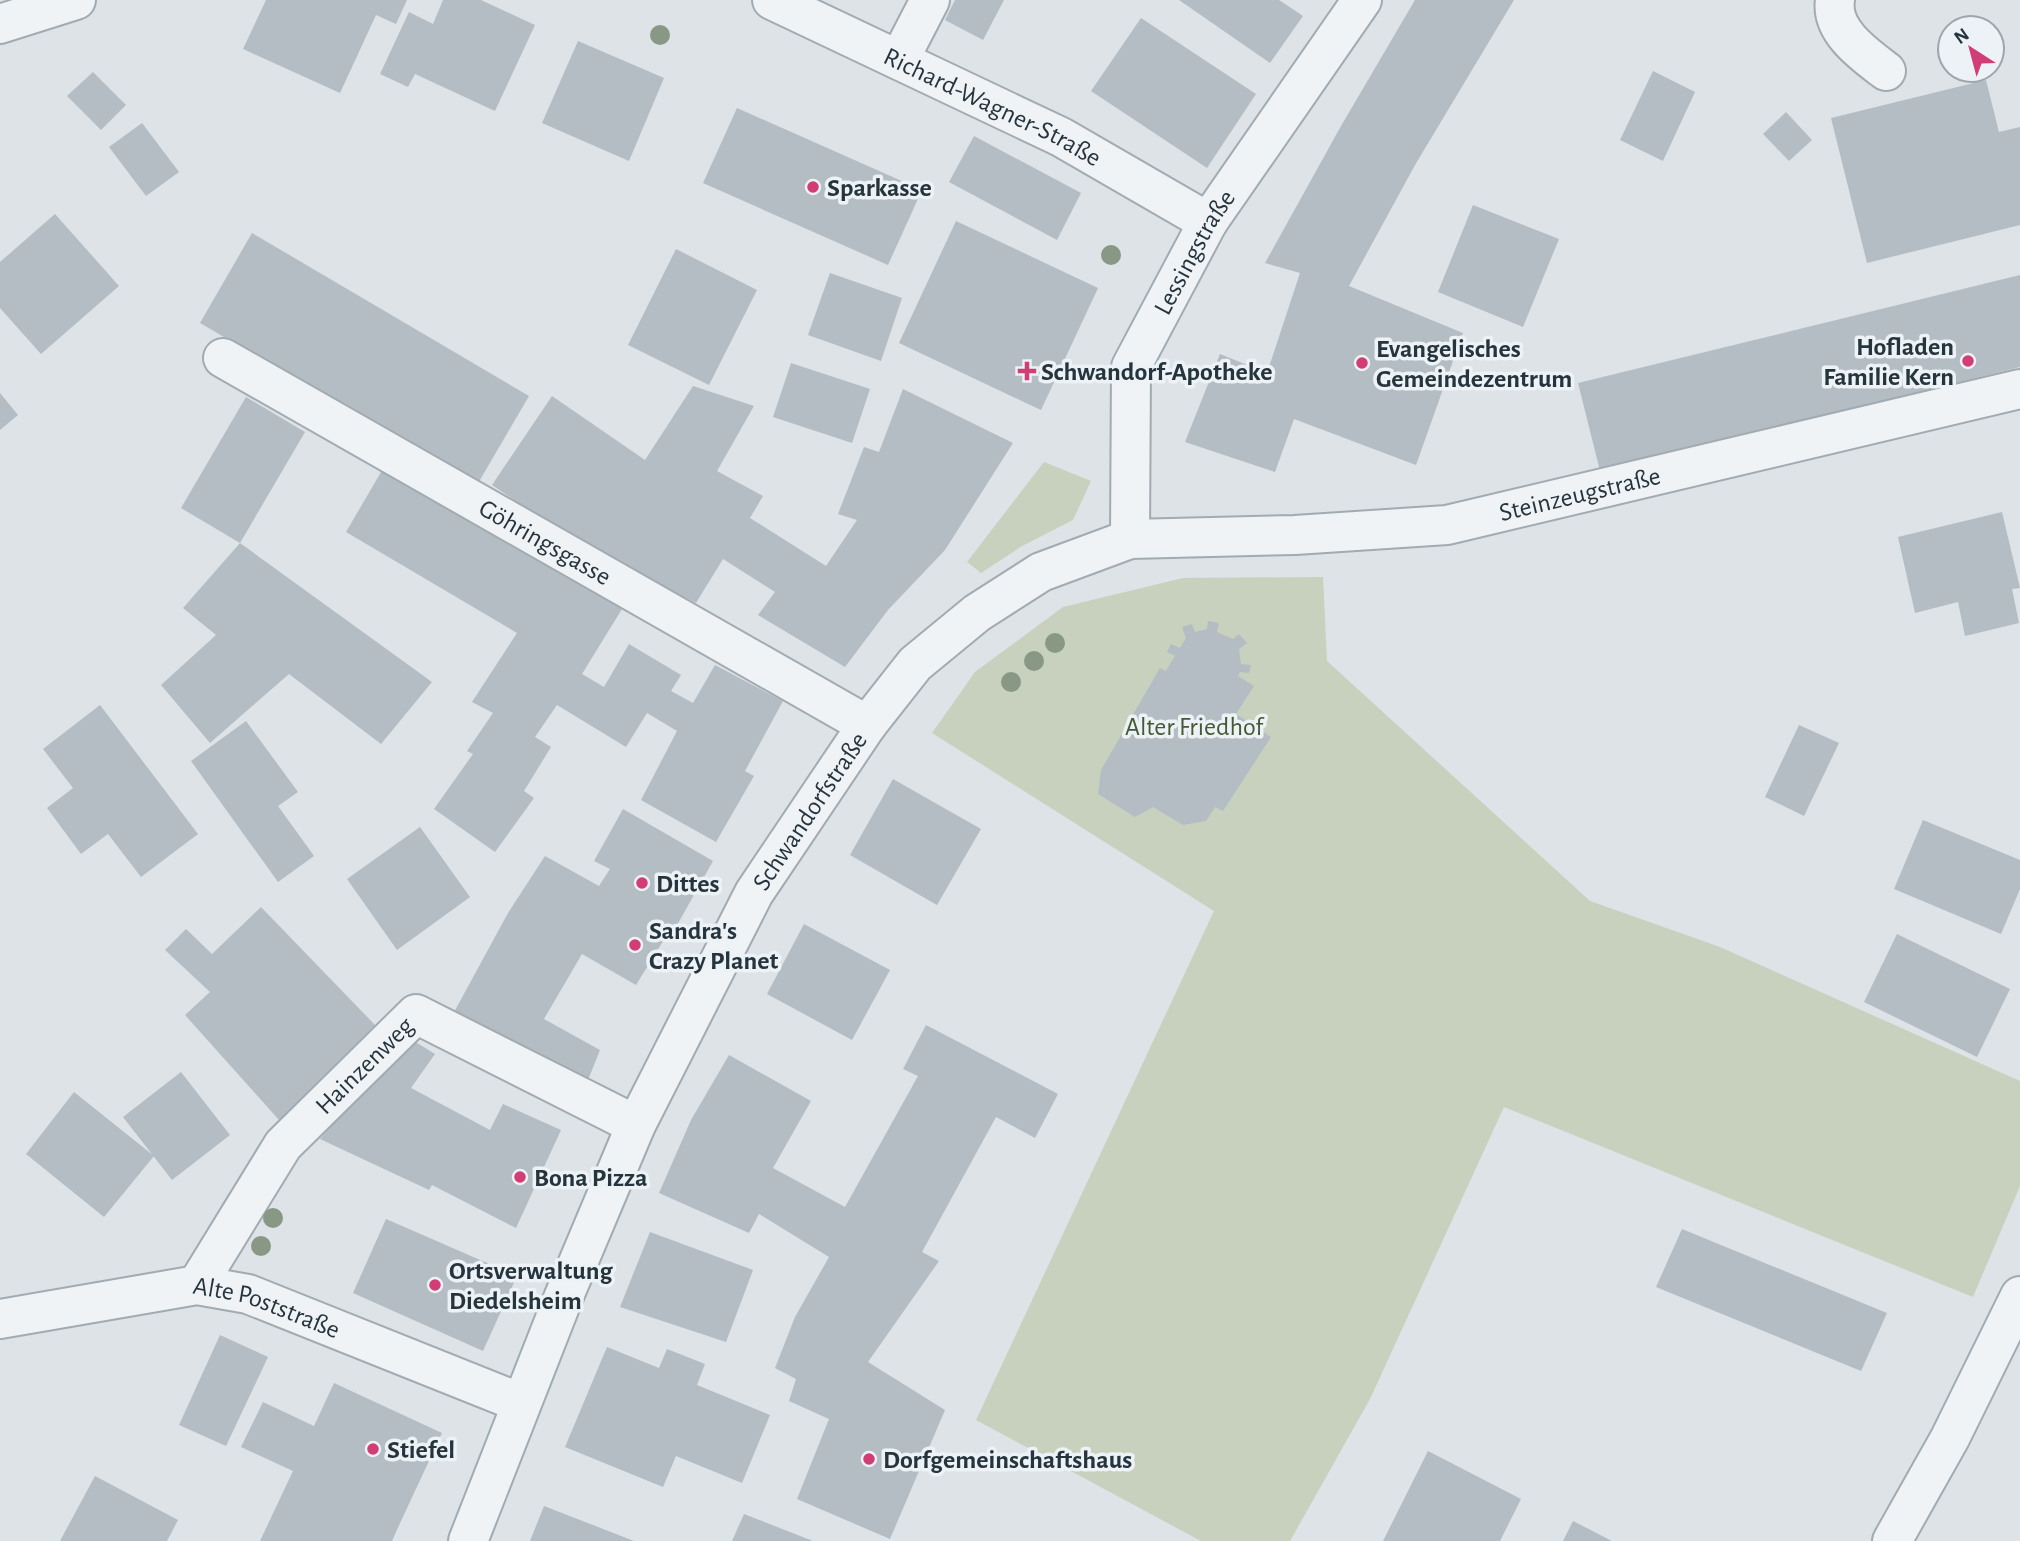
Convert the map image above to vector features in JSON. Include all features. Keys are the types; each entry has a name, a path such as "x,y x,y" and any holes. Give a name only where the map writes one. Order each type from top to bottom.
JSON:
{"street":[{"path":"0,24 76,0"},
{"name":"Richard-Wagner-Straße","path":"772,0 1061,137 1208,222"},
{"path":"899,60 930,0"},
{"name":"Lessingstraße","path":"1130,539 1131,367 1208,222 1362,0"},
{"path":"1835,0 1842,31 1862,53 1886,71"},
{"name":"Göhringsgasse","path":"223,358 867,726"},
{"name":"Steinzeugstraße","path":"1130,539 1295,535 1447,525 2020,389"},
{"name":"Schwandorfstraße","path":"468,1541 521,1403 636,1125 754,893 867,726 915,664 977,613 1041,572 1130,539"},
{"name":"Hainzenweg","path":"197,1285 283,1145 416,1014 636,1125"},
{"name":"Alte Poststraße","path":"0,1319 197,1285 248,1294 521,1403"},
{"path":"1892,1541 1950,1438 2020,1296"}],"green space":[{"path":"1044,462 1091,481 1073,520 1022,546 981,573 967,562"},
{"name":"Alter Friedhof","path":"1323,577 1327,661 1590,901 1720,947 2020,1081 2020,1186 1973,1297 1504,1107 1370,1399 1290,1541 1201,1541 976,1420 1214,911 932,733 975,672 1063,607 1183,578"}],"building":[{"path":"266,0 407,0 396,24 376,15 340,93 243,49"},
{"path":"443,0 481,0 535,25 495,111 415,74 408,87 380,74 409,12 433,24"},
{"path":"955,0 1004,0 983,40 945,20"},
{"path":"1179,0 1279,0 1303,16 1270,63"},
{"path":"1415,0 1514,0 1415,165 1349,286 1463,333 1416,465 1294,419 1275,472 1185,442 1220,354 1267,373 1300,273 1265,263"},
{"path":"1141,18 1256,94 1207,168 1091,91"},
{"path":"578,41 664,78 629,161 542,123"},
{"path":"1653,71 1695,92 1663,161 1620,140"},
{"path":"93,72 126,105 101,130 67,96"},
{"path":"1970,84 1987,84 1999,132 2020,127 2020,225 1867,263 1831,118"},
{"name":"Sparkasse","path":"737,108 922,190 888,265 703,183"},
{"path":"1786,112 1812,140 1789,161 1763,134"},
{"path":"142,123 179,172 146,196 109,147"},
{"path":"974,136 1081,193 1057,240 949,182"},
{"path":"1473,205 1559,239 1523,327 1438,292"},
{"path":"55,214 119,286 41,354 0,308 0,262"},
{"path":"956,221 1098,288 1041,410 899,343"},
{"path":"252,233 529,396 477,485 200,323"},
{"path":"676,249 757,290 709,385 628,345"},
{"path":"830,273 902,298 881,361 808,335"},
{"path":"2020,275 2020,367 1600,471 1578,383"},
{"path":"791,363 870,389 852,443 773,417"},
{"path":"693,386 754,406 717,471 763,496 750,518 826,566 857,520 838,514 864,447 879,452 903,389 1013,443 945,550 888,610 845,667 758,615 775,592 723,559 696,603 585,548 492,485 552,396 645,460"},
{"path":"0,393 18,415 0,430"},
{"path":"246,397 305,432 240,543 181,508"},
{"path":"384,467 622,609 582,674 604,687 629,644 681,675 671,691 693,703 715,665 783,701 745,771 754,776 716,842 641,800 677,731 647,713 626,747 557,705 535,737 551,747 524,791 534,798 495,852 434,809 473,754 467,751 493,713 472,702 517,633 346,532"},
{"path":"2002,512 2020,588 2012,589 2019,623 1965,636 1958,602 1915,613 1898,537"},
{"path":"240,543 432,682 381,744 289,674 210,743 161,685 216,635 183,608"},
{"path":"1208,621 1219,623 1217,632 1233,639 1239,634 1247,643 1239,649 1241,664 1251,665 1249,673 1240,672 1238,676 1254,686 1236,714 1271,737 1223,811 1215,807 1206,821 1183,825 1153,807 1135,817 1098,794 1101,770 1160,668 1166,671 1175,656 1167,652 1171,644 1180,648 1186,638 1182,627 1192,624 1195,632 1207,629"},
{"path":"100,705 198,834 141,877 108,834 81,854 47,808 73,788 43,749"},
{"path":"246,721 298,792 278,806 314,856 278,882 191,761"},
{"path":"1799,725 1839,743 1804,816 1765,797"},
{"path":"893,779 981,829 937,905 850,855"},
{"path":"623,809 713,861 676,927 673,925 636,985 582,954 544,1019 600,1050 586,1085 453,1014 508,913 545,856 599,886 610,869 594,861"},
{"path":"1923,820 2020,860 2020,889 2001,934 1894,889"},
{"path":"420,827 470,897 397,950 347,879"},
{"path":"261,907 375,1025 279,1120 185,1015 210,992 165,950 186,929 212,954"},
{"path":"804,924 890,970 852,1040 767,994"},
{"path":"1897,934 2010,989 1977,1057 1864,1002"},
{"path":"926,1025 1058,1094 1035,1138 996,1117 922,1252 939,1261 868,1362 945,1410 890,1539 797,1499 829,1419 789,1401 796,1379 775,1368 795,1317 829,1257 759,1214 749,1233 659,1193 691,1120 729,1055 811,1101 773,1168 845,1207 918,1076 903,1069"},
{"path":"409,1038 435,1054 411,1088 490,1130 503,1104 561,1130 516,1228 432,1185 429,1190 320,1139"},
{"path":"181,1072 230,1135 172,1180 123,1117"},
{"path":"74,1092 154,1156 104,1217 26,1154"},
{"name":"Ortsverwaltung Diedelsheim","path":"386,1219 517,1276 483,1351 353,1293"},
{"path":"1682,1229 1887,1313 1861,1371 1656,1287"},
{"path":"650,1232 753,1270 726,1342 620,1307"},
{"path":"220,1335 268,1357 226,1446 179,1425"},
{"path":"607,1347 659,1368 667,1349 705,1364 697,1385 770,1415 742,1483 676,1456 663,1487 565,1447"},
{"path":"334,1383 442,1433 392,1541 260,1541 293,1471 241,1447 263,1402 314,1426"},
{"path":"1428,1451 1521,1499 1500,1541 1383,1541"},
{"path":"95,1476 178,1520 167,1541 60,1541"},
{"path":"544,1506 634,1541 530,1541"},
{"path":"744,1514 813,1541 732,1541"},
{"path":"1573,1521 1612,1541 1563,1541"}],"place":[{"name":"Sparkasse","path":"813,187"},
{"name":"Hofladen Familie Kern","path":"1968,361"},
{"name":"Evangelisches Gemeindezentrum","path":"1362,363"},
{"name":"Schwandorf-Apotheke","path":"1027,371"},
{"name":"Dittes","path":"642,883"},
{"name":"Sandra's Crazy Planet","path":"635,945"},
{"name":"Bona Pizza","path":"520,1177"},
{"name":"Ortsverwaltung Diedelsheim","path":"435,1285"},
{"name":"Stiefel","path":"373,1449"},
{"name":"Dorfgemeinschaftshaus","path":"869,1459"}]}
